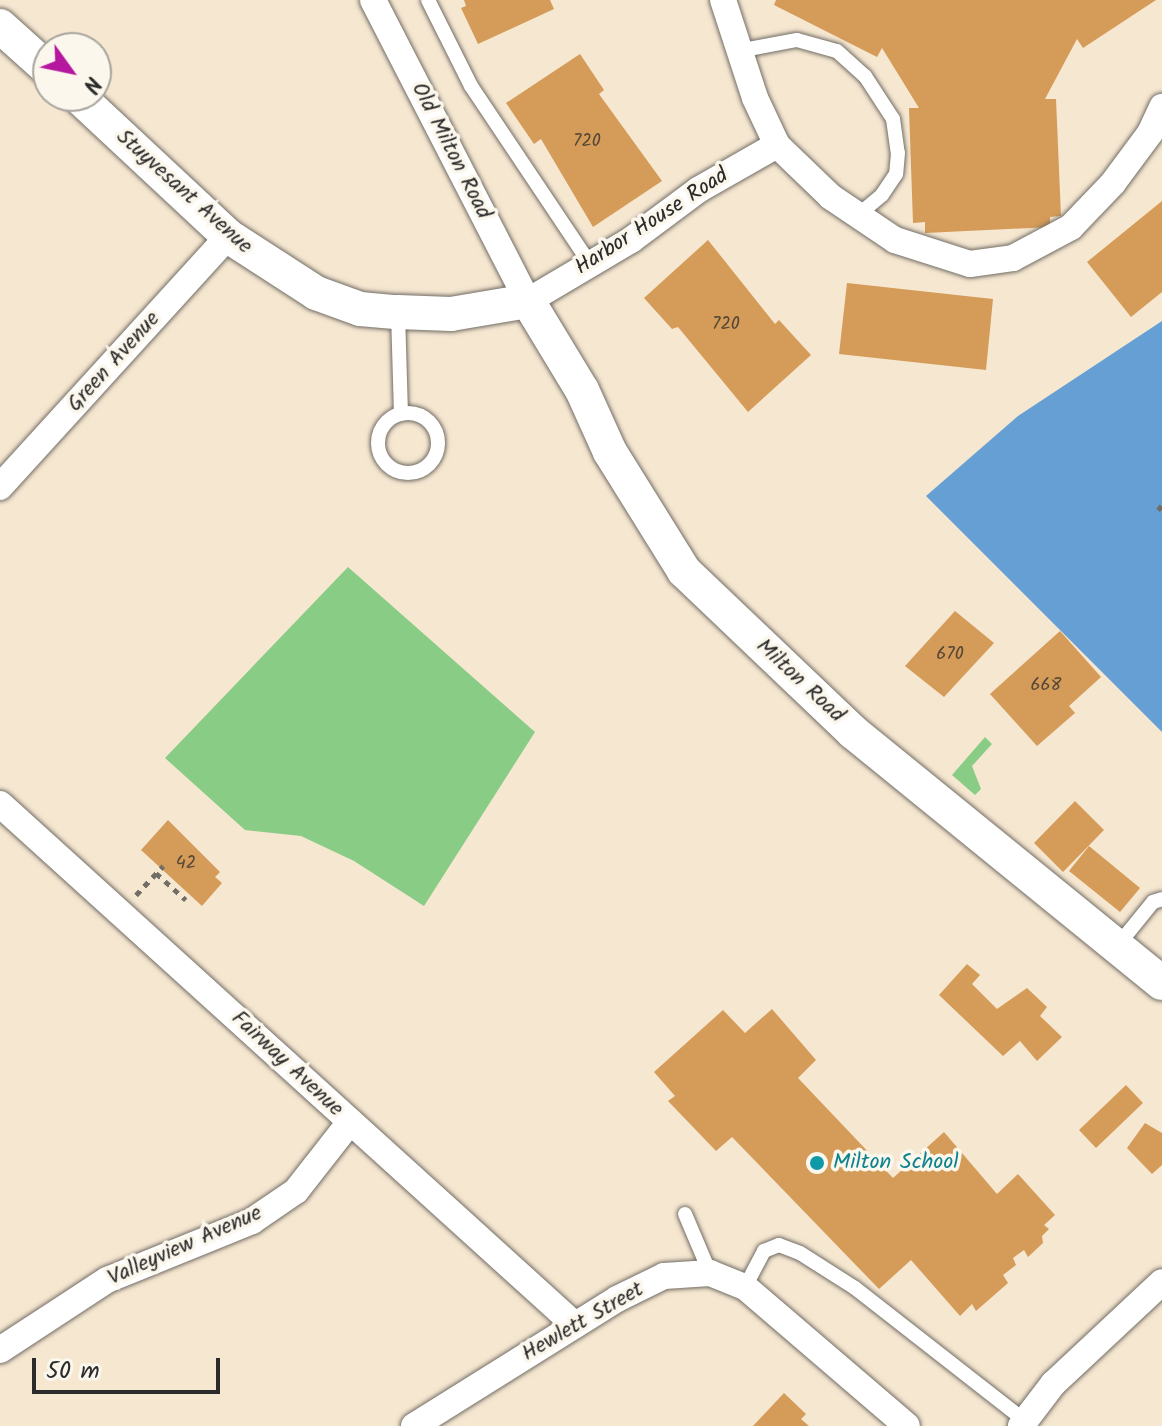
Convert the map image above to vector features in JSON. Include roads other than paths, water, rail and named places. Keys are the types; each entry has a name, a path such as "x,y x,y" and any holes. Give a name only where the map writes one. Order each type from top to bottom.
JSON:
{"street":[{"name":"Old Milton Road","path":"373,0 528,301"},
{"path":"723,0 738,51 777,145 831,197 895,240 970,264 1013,258 1071,227 1113,183 1150,133 1162,107"},
{"path":"0,26 32,55"},
{"name":"Stuyvesant Avenue","path":"95,112 228,236 316,293 360,309 451,314 528,301"},
{"name":"Harbor House Road","path":"528,301 590,264 698,190 777,145"},
{"name":"Green Avenue","path":"0,487 228,236"},
{"name":"Milton Road","path":"528,301 582,390 610,452 684,571 853,732 1162,983"},
{"name":"Fairway Avenue","path":"0,804 575,1325"},
{"name":"Valleyview Avenue","path":"0,1350 107,1280 252,1221 296,1191 350,1122"},
{"name":"Hewlett Street","path":"414,1426 575,1325 664,1276 710,1273 745,1287 907,1426"},
{"path":"1022,1423 1053,1384 1162,1282"}],"lane":[{"path":"428,0 471,86 590,264"},
{"path":"738,51 797,40 837,51 865,76 893,119 898,153 896,174 882,195 858,215"},
{"path":"398,312 401,414"},
{"path":"401,414 430,422 438,440 433,459 419,472 390,468 379,452 380,432 401,414"},
{"path":"1117,946 1159,898"},
{"path":"685,1214 710,1273"},
{"path":"745,1287 764,1251 779,1245 800,1253 855,1288 1022,1423"}],"water":[{"path":"1162,321 1162,732 926,496 1018,416"}],"place":[{"name":"Milton School","path":"817,1163"}]}
